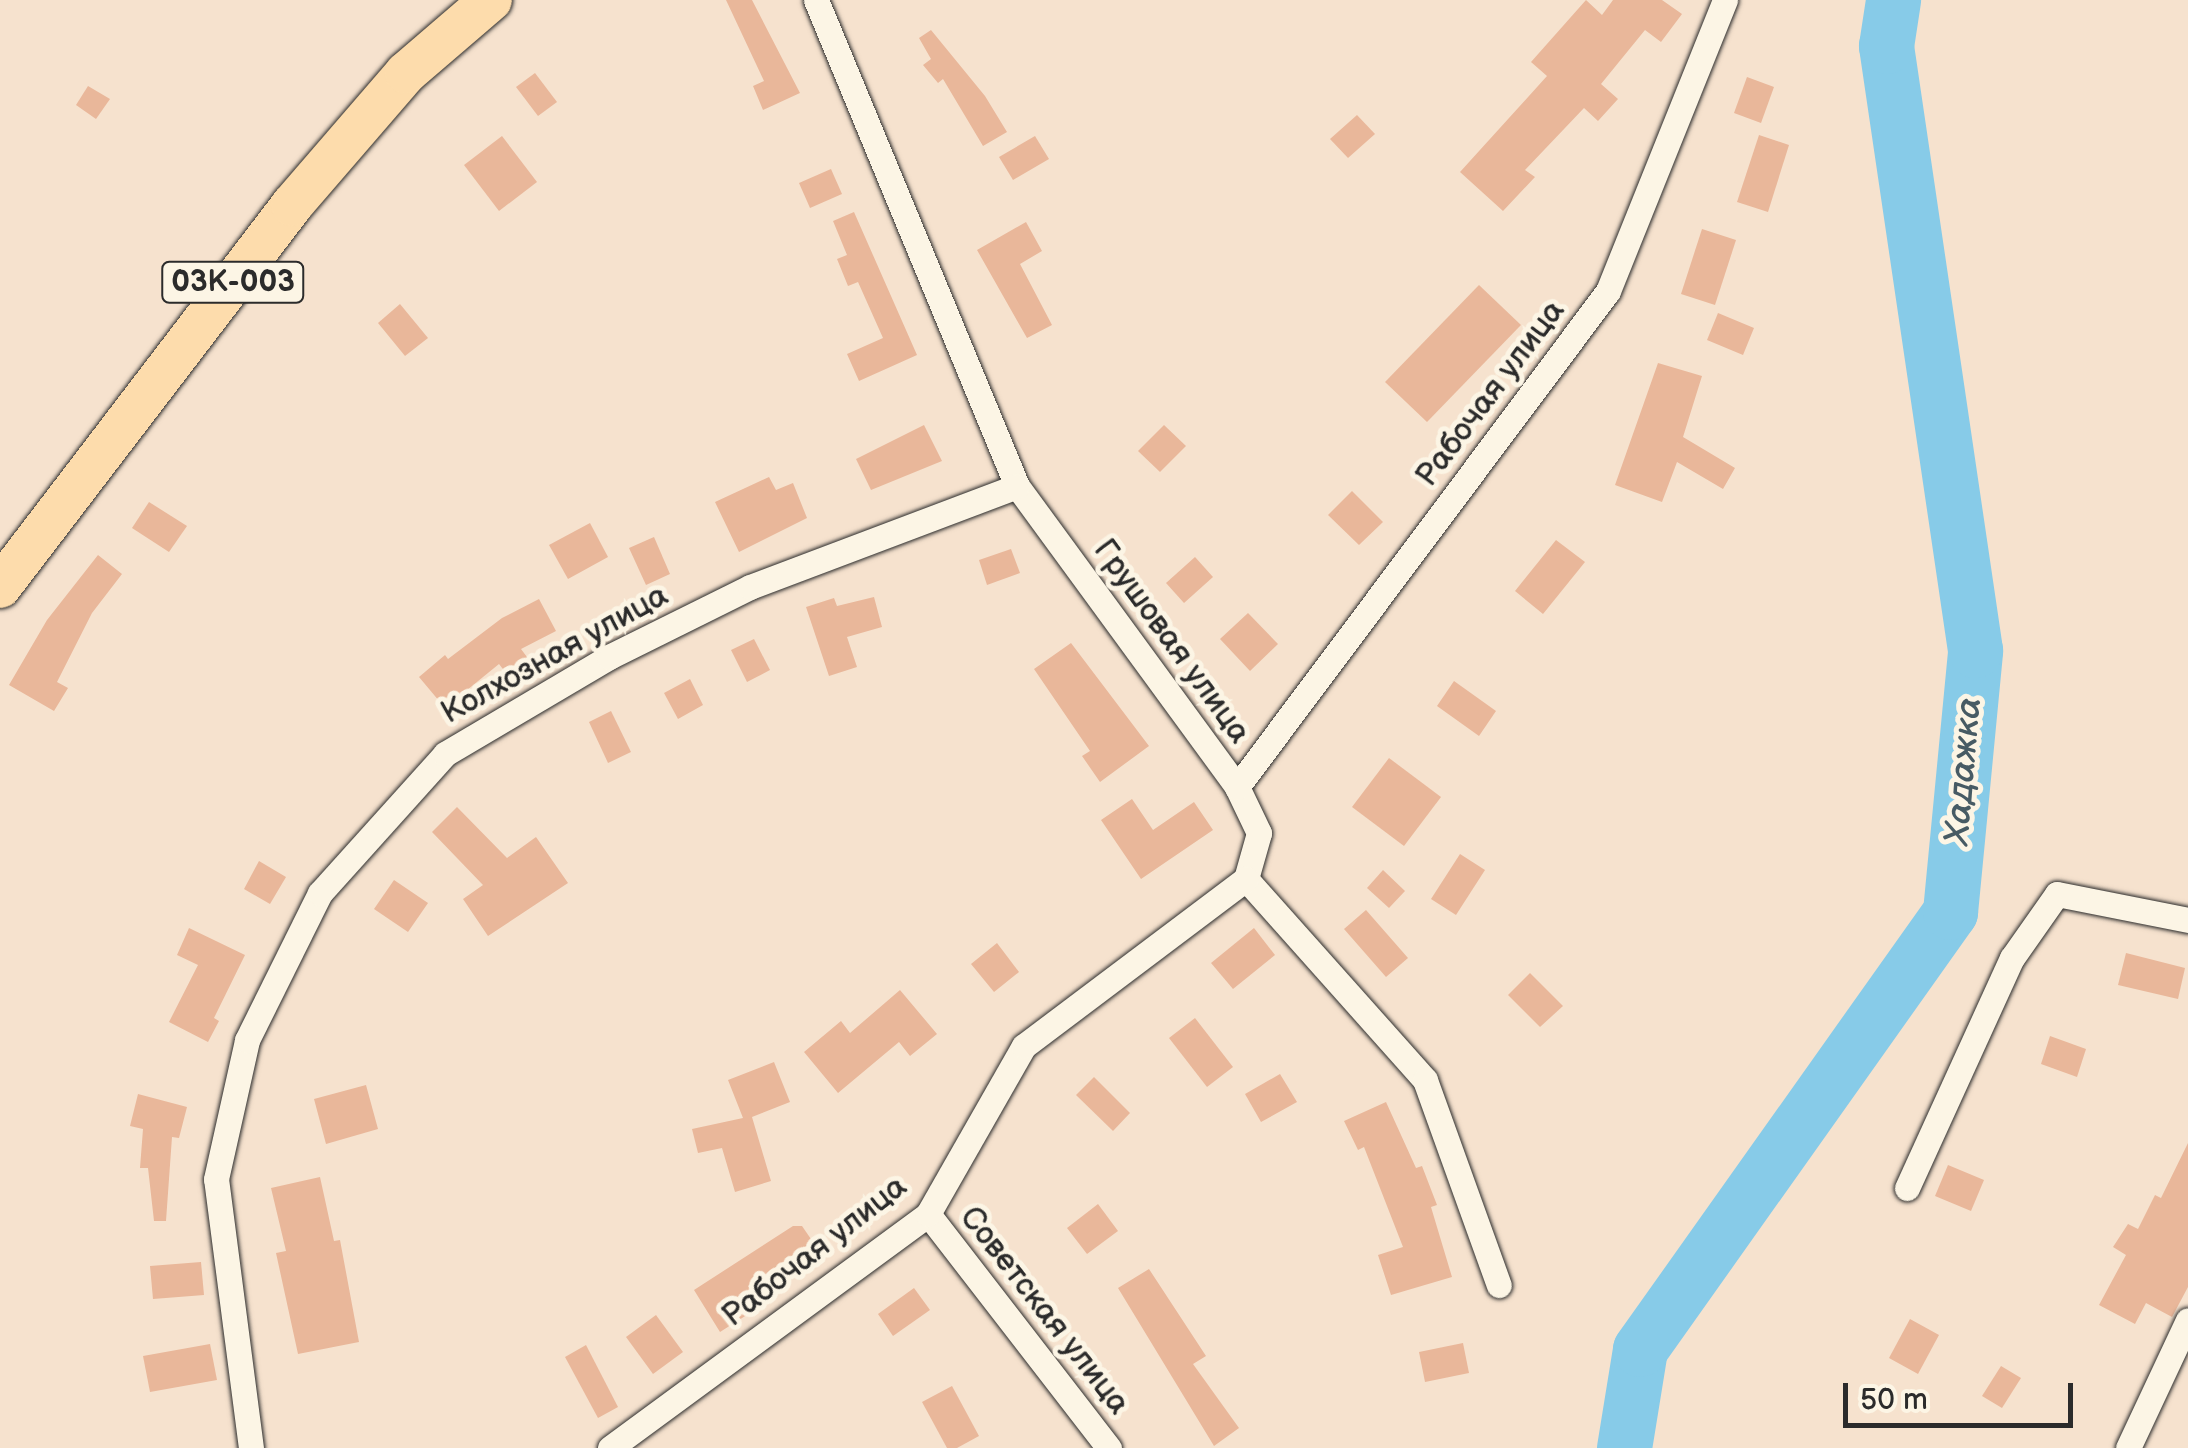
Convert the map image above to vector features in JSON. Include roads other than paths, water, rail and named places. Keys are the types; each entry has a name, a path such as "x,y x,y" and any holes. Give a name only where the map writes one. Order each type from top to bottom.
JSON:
{"main road":[{"name":"03К-003","path":"0,588 292,205 406,73 491,0"}],"street":[{"name":"Грушовая улица","path":"816,0 1017,486 1237,786 1260,833 1246,879"},
{"name":"Рабочая улица","path":"1237,786 1608,292 1725,0"},
{"name":"Колхозная улица","path":"251,1448 216,1179 247,1040 320,893 445,754 609,657 750,587 1017,486"},
{"name":"Рабочая улица","path":"610,1448 928,1214 1024,1046 1246,879"},
{"path":"1246,879 1425,1080 1500,1284"},
{"path":"1907,1188 2012,958 2057,894 2188,920"},
{"name":"Советская улица","path":"928,1214 1109,1448"},
{"path":"2128,1448 2188,1320"}],"waterway":[{"name":"Хадажка","path":"1624,1448 1640,1349 1950,912 1975,650 1886,46 1893,0"}]}
